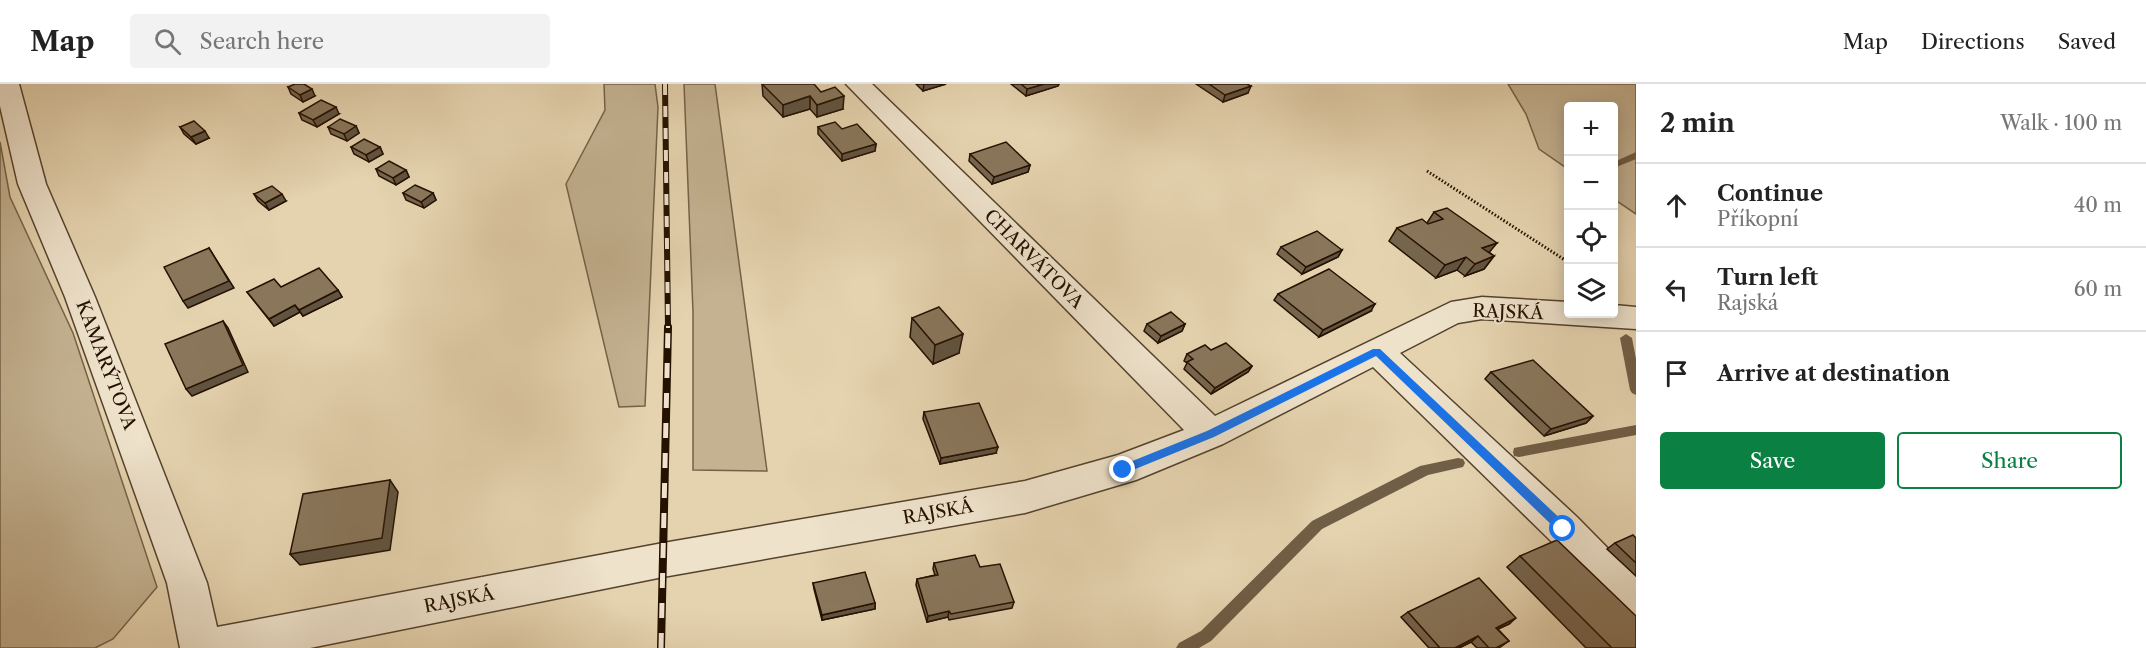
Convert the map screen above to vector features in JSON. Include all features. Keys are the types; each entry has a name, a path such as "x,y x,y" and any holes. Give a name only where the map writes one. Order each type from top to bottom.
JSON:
{"street":[{"name":"KAMARÝTOVA","path":"7,84 32,184 80,297 187,583 201,648"},
{"name":"CHARVÁTOVA","path":"858,84 1211,434"},
{"name":"RAJSKÁ","path":"210,648 663,560 1025,497 1123,470 1211,434 1451,313 1482,308 1636,318"},
{"path":"1377,351 1563,529 1636,604"}],"path":[{"path":"1427,171 1564,259"}],"shaded area":[{"path":"604,84 655,84 658,107 645,406 619,407 566,184 605,110"},
{"path":"684,84 715,84 767,471 693,470 693,312"},
{"path":"1508,84 1636,84 1636,214 1618,202 1618,102 1564,102 1564,166 1539,149 1526,114"},
{"path":"0,142 10,197 73,333 157,587 113,639 95,648 0,648"}],"building":[{"path":"304,84 312,89 300,95 288,87"},
{"path":"762,84 814,84 821,92 835,87 844,96 817,105 810,96 783,105"},
{"path":"1021,84 1044,84 1027,89"},
{"path":"1209,84 1247,84 1251,86 1225,95"},
{"path":"321,100 336,107 313,120 299,113"},
{"path":"340,119 356,126 344,134 328,127"},
{"path":"194,121 205,131 191,137 180,127"},
{"path":"835,122 842,129 857,124 876,144 842,154 818,127"},
{"path":"364,139 380,147 366,155 351,147"},
{"path":"1006,142 1030,165 994,177 970,154"},
{"path":"389,161 406,170 393,178 376,169"},
{"path":"415,185 433,193 421,202 403,193"},
{"path":"272,186 282,194 265,203 254,194"},
{"path":"1447,208 1497,243 1482,248 1494,256 1475,264 1466,257 1445,265 1397,228 1422,219 1428,224 1443,219 1434,212"},
{"path":"1317,231 1342,250 1306,267 1281,247"},
{"path":"209,248 229,281 183,301 164,267"},
{"path":"319,268 338,290 299,310 295,305 269,319 247,292 274,279 281,287"},
{"path":"1329,269 1375,304 1323,330 1278,294"},
{"path":"939,307 963,334 935,345 912,318"},
{"path":"1171,312 1185,324 1161,336 1147,324"},
{"path":"223,321 243,365 186,389 165,344"},
{"path":"1226,343 1252,366 1215,388 1187,362 1193,359 1187,354 1205,345 1211,350"},
{"path":"1533,360 1593,416 1551,429 1491,372"},
{"path":"979,403 998,447 941,458 924,412"},
{"path":"390,480 382,538 290,554 303,494"},
{"path":"1633,535 1636,538 1636,563 1615,543"},
{"path":"1557,540 1636,616 1636,648 1612,648 1520,556"},
{"path":"975,555 980,567 1000,564 1014,602 928,616 917,579 938,575 934,563"},
{"path":"865,572 875,603 822,615 813,583"},
{"path":"1479,578 1516,618 1496,628 1509,641 1496,648 1489,648 1478,636 1455,648 1440,648 1408,612"}],"waterway":[{"path":"1618,163 1636,155"},
{"path":"1626,338 1636,390"},
{"path":"1519,452 1636,430"},
{"path":"1184,648 1206,636 1317,525 1425,470 1458,463"}],"railway":[{"path":"665,84 668,327"},
{"path":"661,648 668,327"}],"route":[{"path":"1123,470 1211,434 1377,351 1563,529"}]}
